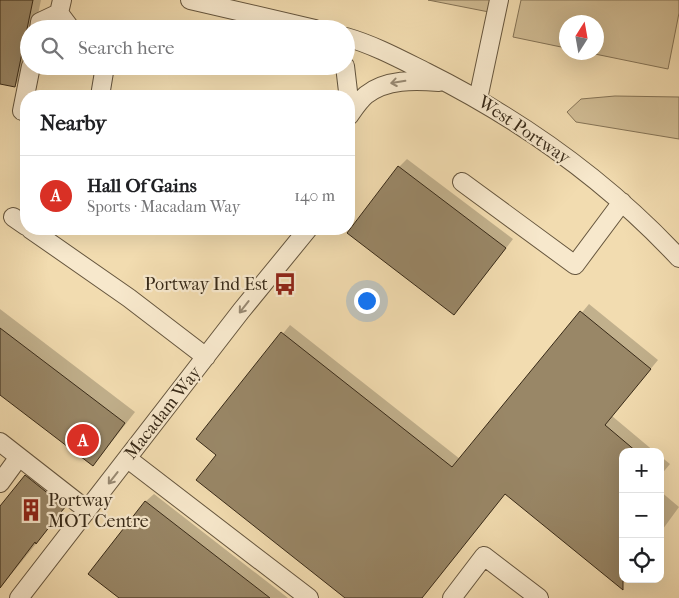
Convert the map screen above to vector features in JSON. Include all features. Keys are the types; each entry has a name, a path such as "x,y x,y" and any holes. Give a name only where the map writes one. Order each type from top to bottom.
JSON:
{"street":[{"path":"190,0 276,20"},
{"path":"478,99 500,0"},
{"path":"43,20 61,7 68,20"},
{"name":"West Portway","path":"355,40 381,50 478,99 551,146 622,202 679,258"},
{"path":"26,90 29,75"},
{"path":"101,90 104,75"},
{"path":"346,75 348,90"},
{"path":"355,108 365,95 383,86 412,80 447,83"},
{"path":"462,182 575,265 622,202"},
{"path":"39,235 129,298 206,357"},
{"name":"Macadam Way","path":"19,598 241,310 302,235"},
{"path":"0,442 87,510"},
{"path":"0,483 19,457"},
{"path":"128,458 309,598"},
{"path":"452,598 484,556 539,598"}],"shaded area":[{"path":"428,0 491,0 489,12"},
{"path":"521,0 679,0 679,13 668,69 604,56 604,15 559,15 559,47 513,37"},
{"path":"615,96 679,97 679,139 576,122 567,112 581,99"}],"building":[{"path":"0,0 33,0 29,20 20,20 20,63 15,87 0,84"},
{"path":"398,166 506,248 454,315 350,235 355,235 355,222"},
{"path":"580,311 651,369 605,425 632,448 619,448 619,583 623,583 623,590 505,494 422,598 345,598 196,480 216,455 196,439 281,332 452,467"},
{"path":"0,328 125,423 93,466 0,395"},
{"name":"Portway MOT Centre","path":"25,475 65,507 0,588 0,506"},
{"path":"145,501 270,598 119,598 88,574"}],"place":[{"name":"Portway Ind Est","path":"285,284"},
{"name":"Hall Of Gains","path":"83,440"},
{"name":"Portway MOT Centre","path":"31,510"}]}
